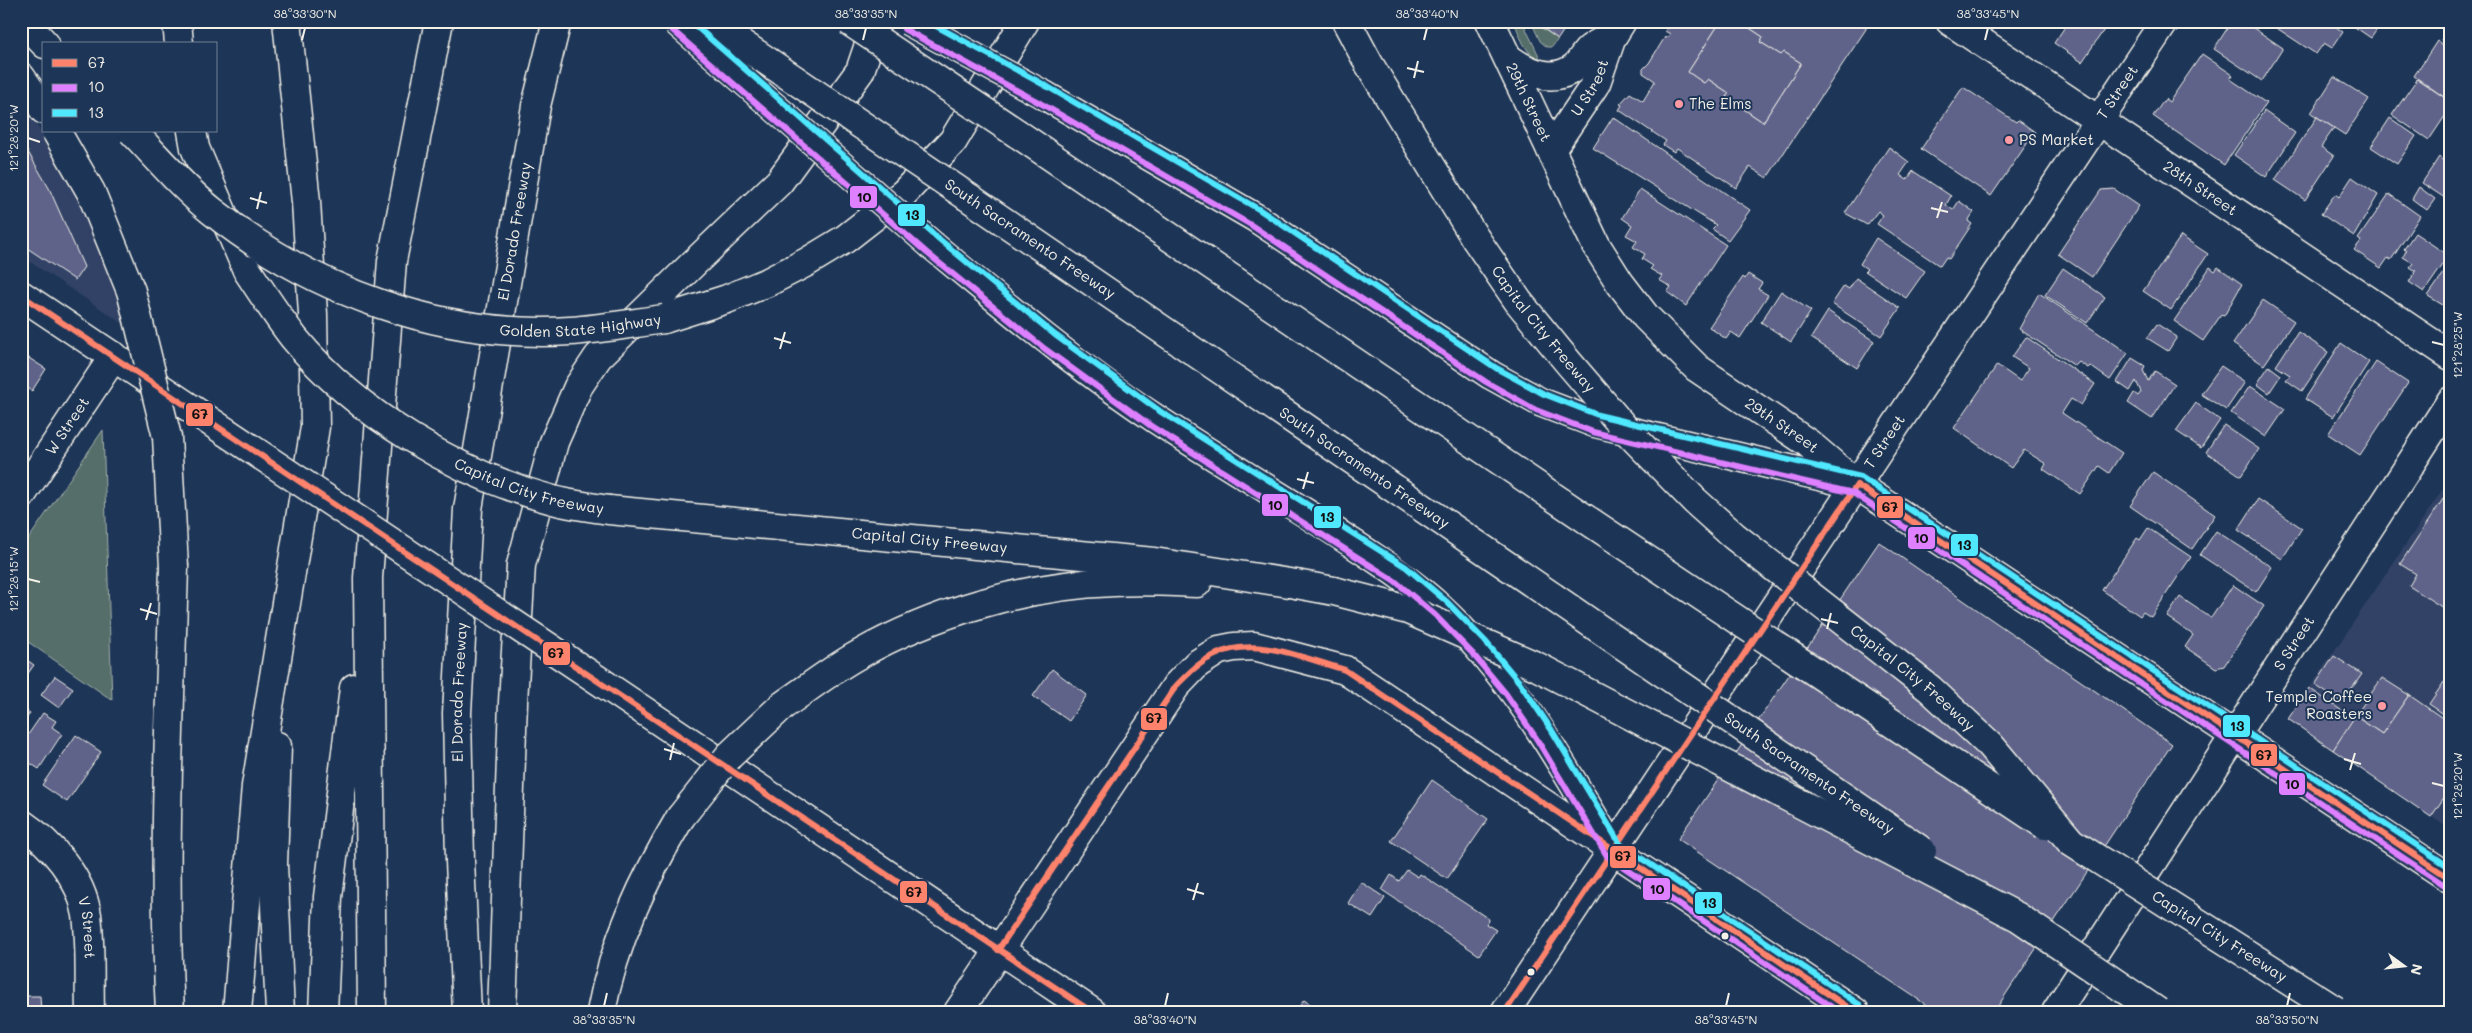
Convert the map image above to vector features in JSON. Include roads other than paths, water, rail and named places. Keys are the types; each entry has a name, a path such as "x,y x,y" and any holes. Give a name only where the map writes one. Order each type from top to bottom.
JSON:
{"main road":[{"path":"23,21 43,42"},
{"path":"177,21 179,42"},
{"path":"237,1012 256,786 316,427 313,314 306,202 287,21"},
{"path":"323,1012 328,897 368,578 392,260 439,21"},
{"name":"El Dorado Freeway","path":"467,1012 460,862 457,713 468,509 536,106 557,21"},
{"path":"676,21 933,246 1050,342 1141,408 1400,574 1441,609 1479,647 1513,689 1543,733 1613,850"},
{"name":"South Sacramento Freeway","path":"708,21 1553,597 2018,917"},
{"path":"849,21 1588,521 2071,842"},
{"path":"502,1012 513,702 521,565 554,442 578,387 598,357 779,182 860,71 877,21"},
{"path":"908,21 1044,94 1256,218 1491,375 1540,402 1595,423 1857,485"},
{"name":"Golden State Highway","path":"133,132 211,210 260,247 300,270 398,310 442,323 488,330 529,332 571,331 664,319 727,299 768,282 807,262 845,239 904,193 953,141 1025,21"},
{"path":"1333,21 1369,64"},
{"name":"Capital City Freeway","path":"1346,21 1369,64 1475,238 1518,301 1628,432 1695,501 1734,536 1930,689 1990,745 2071,842 2338,1012"},
{"name":"29th Street","path":"1490,21 1596,245 1620,283 1646,317 1697,368 1808,443 1857,485 2451,879"},
{"name":"28th Street","path":"1950,21 2451,356"},
{"name":"T Street","path":"1505,1012 2165,21"},
{"path":"1508,58 1523,70 1535,74 1551,76 1568,72 1582,60 1590,48 1617,29"},
{"name":"U Street","path":"1551,150 1596,84 1617,29"},
{"path":"21,77 42,107"},
{"path":"57,132 91,192 131,291 167,437 174,567 169,751 167,956 170,1012"},
{"name":"Capital City Freeway","path":"192,132 195,148 246,270 295,339 321,367 390,425 467,469 503,484 554,500 609,510 1100,556 1154,562 1296,584"},
{"path":"21,294 1092,1012"},
{"name":"W Street","path":"21,496 114,356"},
{"name":"S Street","path":"2056,1012 2451,401"},
{"path":"368,578 372,1012"},
{"path":"601,1012 624,929 652,865 680,818 729,756 782,706 856,656 897,635 937,619 1025,592 1113,582 1296,584 1350,594 1408,610 1536,666 2018,917 2158,1012"},
{"path":"280,1012 273,865 282,627"},
{"path":"958,1012 1176,686 1197,664 1219,650 1254,646 1345,670 1855,1012"},
{"name":"V Street","path":"21,823 54,851 69,870 79,891 87,915 90,1012"}],"place":[{"name":"The Elms","path":"1679,104"},
{"name":"PS Market","path":"2009,140"},
{"name":"Temple Coffee Roasters","path":"2382,706"}]}
